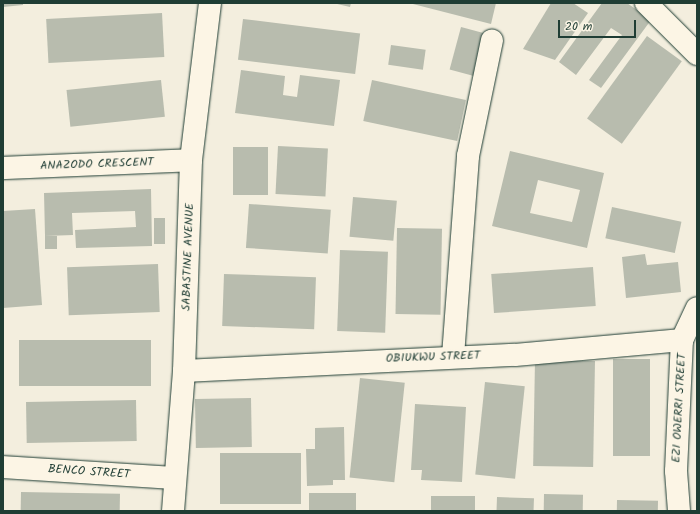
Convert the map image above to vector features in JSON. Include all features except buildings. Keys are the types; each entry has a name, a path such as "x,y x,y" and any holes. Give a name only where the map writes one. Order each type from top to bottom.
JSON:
{"street":[{"name":"SABASTINE AVENUE","path":"173,511 184,371 191,160 210,3"},
{"path":"646,3 697,54"},
{"path":"453,356 468,156 492,40"},
{"name":"ANAZODO CRESCENT","path":"3,168 191,160"},
{"name":"EZI OWERRI STREET","path":"679,511 676,464 682,340 697,308"},
{"name":"OBIUKWU STREET","path":"184,371 601,349 682,340"},
{"name":"BENCO STREET","path":"3,467 175,478"}]}
